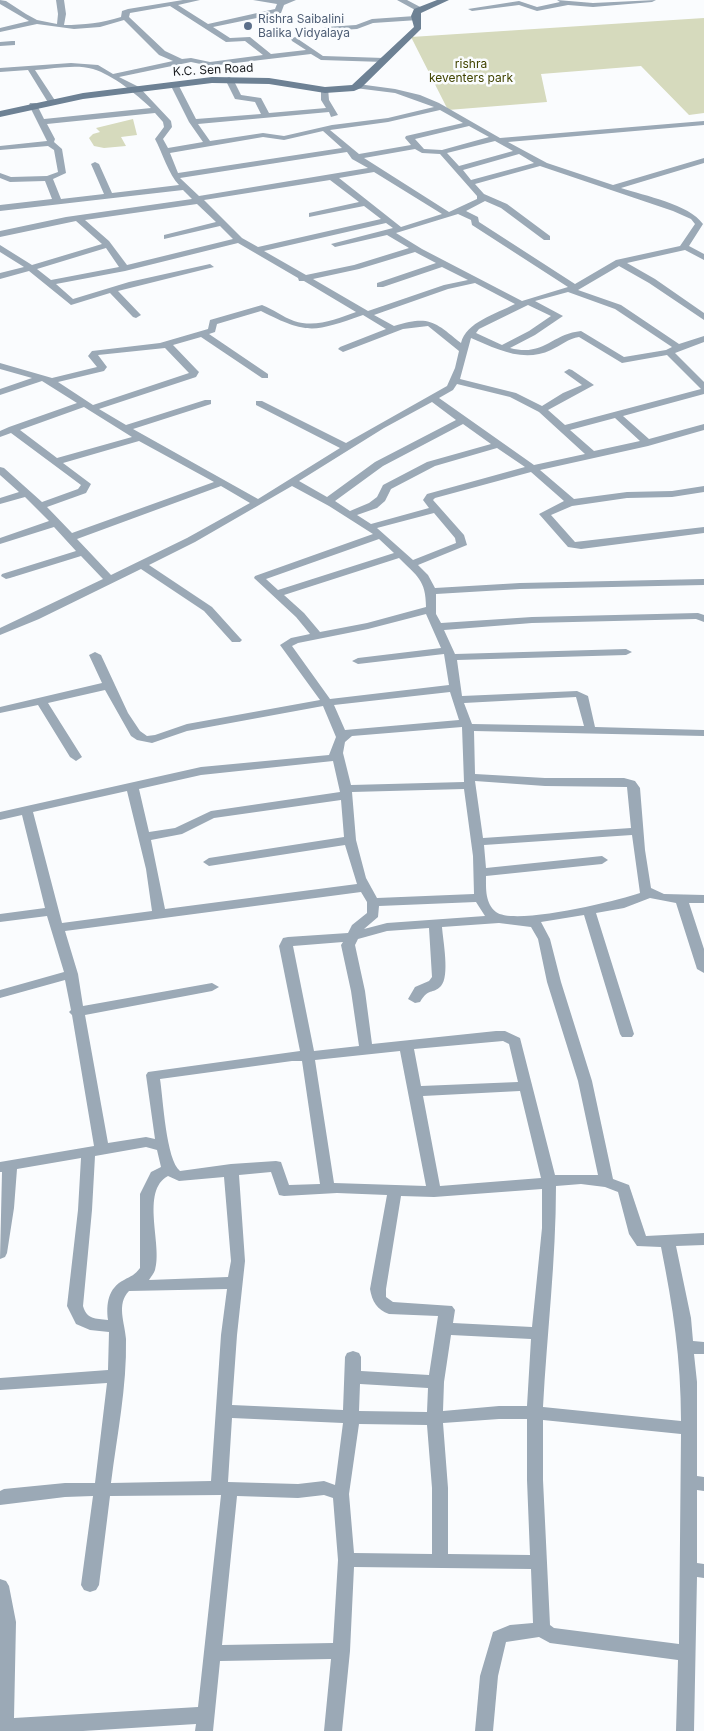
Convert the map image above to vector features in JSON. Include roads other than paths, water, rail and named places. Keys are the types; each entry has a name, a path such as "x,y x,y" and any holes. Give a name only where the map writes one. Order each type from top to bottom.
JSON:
{"street":[{"path":"60,0 62,14 60,26"},
{"path":"127,0 133,11"},
{"path":"182,62 162,53 126,18 126,12 196,0"},
{"path":"257,0 283,3 292,0"},
{"path":"401,0 420,9"},
{"path":"358,86 417,28 415,14 420,9 445,0"},
{"path":"472,8 518,3 537,9 564,2 586,1 595,5 652,0"},
{"path":"0,2 21,16 36,22 60,26 96,25 126,18"},
{"path":"206,26 276,12 283,3"},
{"path":"173,5 229,40 247,39 270,57"},
{"path":"326,30 357,28 372,21 415,18"},
{"path":"0,30 36,22"},
{"path":"295,39 321,58 384,60"},
{"path":"0,44 12,43"},
{"path":"112,76 153,66 193,60 210,64 313,52"},
{"path":"0,70 90,66 136,89 158,110 168,125 167,130 159,136 176,176 184,187 239,240 302,279 394,330"},
{"path":"30,68 52,102"},
{"path":"229,79 238,97 258,100 266,115"},
{"name":"K.C. Sen Road","path":"0,114 52,102 136,89 229,79 269,81 325,90 358,86"},
{"path":"174,84 193,122 208,144"},
{"path":"358,86 404,93 440,108 540,164 676,209 701,220 685,247"},
{"path":"325,90 324,98 340,126"},
{"path":"33,106 51,139 50,143"},
{"path":"165,151 264,135 280,138 340,126 388,120 440,108"},
{"path":"42,122 158,110"},
{"path":"193,122 330,110"},
{"path":"469,124 413,136 409,140 425,152 442,152 497,139 704,123"},
{"path":"325,129 346,150 373,170 449,215"},
{"path":"0,148 50,143 58,150 62,173 48,178 10,180 0,175"},
{"path":"355,157 416,146"},
{"path":"176,176 346,150"},
{"path":"442,152 481,196 504,206 547,238"},
{"path":"458,169 518,152"},
{"path":"613,188 704,160"},
{"path":"96,164 109,196"},
{"path":"470,183 540,164"},
{"path":"0,234 79,219 244,194 288,183 373,170"},
{"path":"332,177 400,230"},
{"path":"48,178 57,201"},
{"path":"0,208 184,187"},
{"path":"335,244 400,230 449,215 481,200 481,196"},
{"path":"312,215 366,203"},
{"path":"459,211 475,219 475,223 488,232 526,254 572,289 618,307 678,346"},
{"path":"79,219 107,245 125,268"},
{"path":"258,250 388,220"},
{"path":"166,236 221,223"},
{"path":"389,232 416,249 476,280 524,303 558,316 532,333 502,348"},
{"path":"50,283 125,268 239,240"},
{"path":"0,276 107,245"},
{"path":"0,632 35,617 191,540 258,503 346,447 450,388 455,382 469,333 476,327 524,303 572,289 619,262 685,247 704,256"},
{"path":"0,248 31,268 72,302 112,290 210,267"},
{"path":"302,279 416,249"},
{"path":"619,262 651,278 667,293 704,317"},
{"path":"380,284 444,263"},
{"path":"0,392 46,379 101,369 102,367 93,356 95,353 167,345 212,330 213,322 258,308 266,309 305,327 326,325 447,287 476,280"},
{"path":"112,290 136,315"},
{"path":"342,350 394,330 418,323 428,323 464,350"},
{"path":"469,333 502,348 531,354 538,353 569,337 581,334 622,360 669,352 678,346 704,339"},
{"path":"202,334 265,376"},
{"path":"0,434 194,375 194,372 167,345"},
{"path":"562,429 704,389 669,352"},
{"path":"0,366 46,379 125,428 258,503"},
{"path":"542,410 589,385 569,372"},
{"path":"455,382 513,396 542,410 591,454"},
{"path":"432,398 532,468 565,495 570,503"},
{"path":"125,428 208,402"},
{"path":"259,403 346,447"},
{"path":"617,415 648,443"},
{"path":"328,501 379,464 463,420"},
{"path":"412,564 462,544 460,537 428,500 431,496 532,468 648,443 704,427"},
{"path":"12,429 58,461 82,480 86,487 82,491 40,506"},
{"path":"58,461 141,437"},
{"path":"350,514 376,504 383,499 387,487 431,464 498,445"},
{"path":"0,470 40,506 109,580"},
{"path":"290,481 350,514 381,535 424,577 432,591 431,609 449,654 457,700 467,725 469,781 477,842 480,898 490,914 498,919"},
{"path":"69,538 221,483"},
{"path":"704,488 672,494 632,494 570,503 544,514 568,542 577,547 704,530"},
{"path":"0,501 26,493"},
{"path":"370,527 436,510"},
{"path":"0,541 55,523"},
{"path":"317,635 300,615 259,578 381,535"},
{"path":"6,576 83,552"},
{"path":"276,594 402,554"},
{"path":"141,564 208,609 236,640"},
{"path":"432,591 520,586 704,582"},
{"path":"342,737 327,702 286,645 294,640 368,626 431,609"},
{"path":"437,627 532,620 702,617"},
{"path":"358,661 449,654 626,652"},
{"path":"95,655 127,722 138,737 144,739 156,739 184,728 212,722 327,702 455,688"},
{"path":"0,710 110,685"},
{"path":"457,700 577,694 582,696 584,701 590,730"},
{"path":"40,701 76,757"},
{"path":"366,1048 348,945 350,937 372,914 373,902 360,878 350,840 346,792 337,753 339,741 342,737 349,733 467,725 704,733"},
{"path":"0,816 27,812 132,786 229,767 315,761 332,758 337,753"},
{"path":"145,837 178,831 211,815 346,792 469,781 624,782 631,784 634,788 643,880 645,890 649,894"},
{"path":"132,786 145,837 159,914"},
{"path":"27,812 56,928 71,974 76,1012 97,1116 95,1151 81,1230 74,1306 78,1319 82,1322 107,1324 116,1328"},
{"path":"477,842 638,831"},
{"path":"209,862 350,840"},
{"path":"479,873 602,860"},
{"path":"56,928 365,887"},
{"path":"328,1188 308,1056 286,946 288,941 294,939 350,937 376,929 435,923 498,919 524,920 589,910 636,900 649,894 704,899"},
{"path":"373,902 480,898"},
{"path":"681,898 704,969"},
{"path":"589,910 627,1034"},
{"path":"0,918 52,911"},
{"path":"524,920 535,923 544,939 554,982 585,1081 606,1180"},
{"path":"415,999 420,990 438,983 439,966 435,923"},
{"path":"0,994 71,974"},
{"path":"76,1012 212,987"},
{"path":"542,1629 535,1411 549,1228 549,1180 515,1041 505,1036 366,1048 153,1075 163,1146 169,1170 172,1174 179,1176 231,1169 276,1166 284,1191 328,1188 434,1192 536,1185 549,1180 606,1180 624,1189 638,1238 642,1242 704,1239"},
{"path":"406,1045 434,1192"},
{"path":"416,1091 526,1086"},
{"path":"0,1253 7,1208 5,1166 146,1142 163,1146"},
{"path":"0,1586 6,1611 4,1651 5,1728 204,1723 222,1572 224,1411 229,1335 236,1283 236,1235 231,1169"},
{"path":"90,1585 116,1376 118,1338 114,1302 125,1286 142,1279 148,1269 147,1194 156,1176 169,1170"},
{"path":"395,1190 379,1282 379,1299 389,1308 447,1310 446,1329 436,1382 435,1418 440,1488 440,1559"},
{"path":"668,1242 684,1318 689,1382 688,1428 696,1483 696,1570 686,1653 685,1731"},
{"path":"125,1286 236,1283"},
{"path":"446,1329 541,1333"},
{"path":"686,1347 704,1348"},
{"path":"333,1731 341,1651 346,1560 341,1494 345,1476 351,1417 354,1358"},
{"path":"0,1384 116,1376"},
{"path":"353,1377 436,1382"},
{"path":"224,1411 351,1417 435,1418 464,1413 535,1411 688,1428"},
{"path":"0,1498 4,1496 66,1490 102,1489 224,1488 298,1491 324,1488 341,1494"},
{"path":"346,1560 440,1559 539,1562"},
{"path":"484,1731 489,1676 499,1637 510,1633 542,1629 550,1635 686,1653"},
{"path":"212,1653 341,1651"}],"place":[{"name":"Rishra Saibalini Balika Vidyalaya","path":"248,26"}],"park label":[{"name":"rishra keventers park","path":"471,71"}]}
